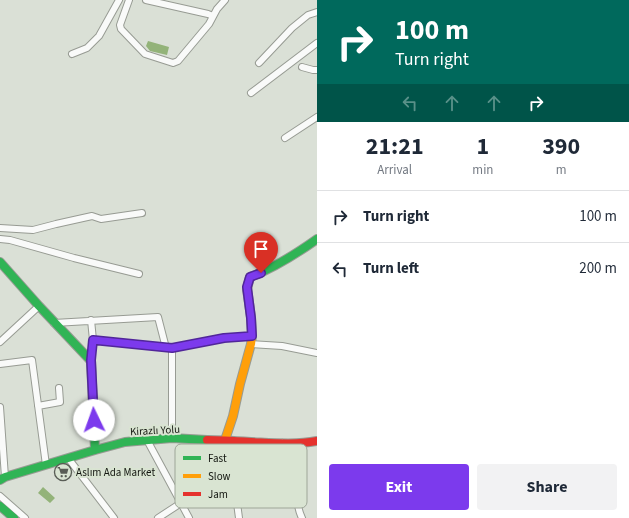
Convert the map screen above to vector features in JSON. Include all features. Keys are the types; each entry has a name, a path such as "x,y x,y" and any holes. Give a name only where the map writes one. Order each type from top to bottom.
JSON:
{"main road":[{"path":"225,440 233,416 251,340 251,318 247,287 250,277 261,273 296,254 317,239"},
{"path":"0,262 54,323 91,360 95,450"},
{"name":"Kirazlı Yolu","path":"3,479 68,458 125,442 172,438 282,443 304,443 317,441"},
{"path":"0,506 14,518"}],"street":[{"path":"72,54 87,48 99,36 119,0"},
{"path":"129,0 120,25 121,29 145,54 173,63 177,62 183,56 209,24 217,9 225,0"},
{"path":"146,0 213,16"},
{"path":"259,63 292,28 308,15 317,12"},
{"path":"251,93 317,43"},
{"path":"302,67 317,70"},
{"path":"285,138 317,117"},
{"path":"0,228 34,230 92,216 101,219 142,213"},
{"path":"0,239 10,240 139,274"},
{"path":"0,342 39,306"},
{"path":"54,323 158,317 169,348 172,438"},
{"path":"91,320 93,340 91,360"},
{"path":"93,340 169,348 224,338 251,340 317,353"},
{"path":"0,364 32,360 46,465"},
{"path":"38,406 60,402 59,388"},
{"path":"0,407 3,479"},
{"path":"147,440 175,492"},
{"path":"225,440 227,444"},
{"path":"68,458 114,518"},
{"path":"0,496 24,518"},
{"path":"158,518 175,507"},
{"path":"184,508 189,518"},
{"path":"238,508 239,518"},
{"path":"299,508 302,518"}],"shaded area":[{"path":"148,41 169,47 167,55 150,51 146,46"},
{"path":"43,487 55,498 50,503 38,493"}],"traffic: fast":[{"path":"247,289 250,277 285,260 317,239"},
{"path":"0,262 91,361 95,450"},
{"path":"0,480 5,477 125,442 172,438 207,440"},
{"path":"0,506 14,518"}],"traffic: slow":[{"path":"225,440 233,416 251,344 251,317 247,289"}],"traffic: jam":[{"path":"207,440 284,443 317,441"}],"place":[{"name":"Aslım Ada Market","path":"63,472"}],"route":[{"path":"94,420 91,360 93,340 172,348 224,338 252,336 247,287 250,277 261,273"}]}
